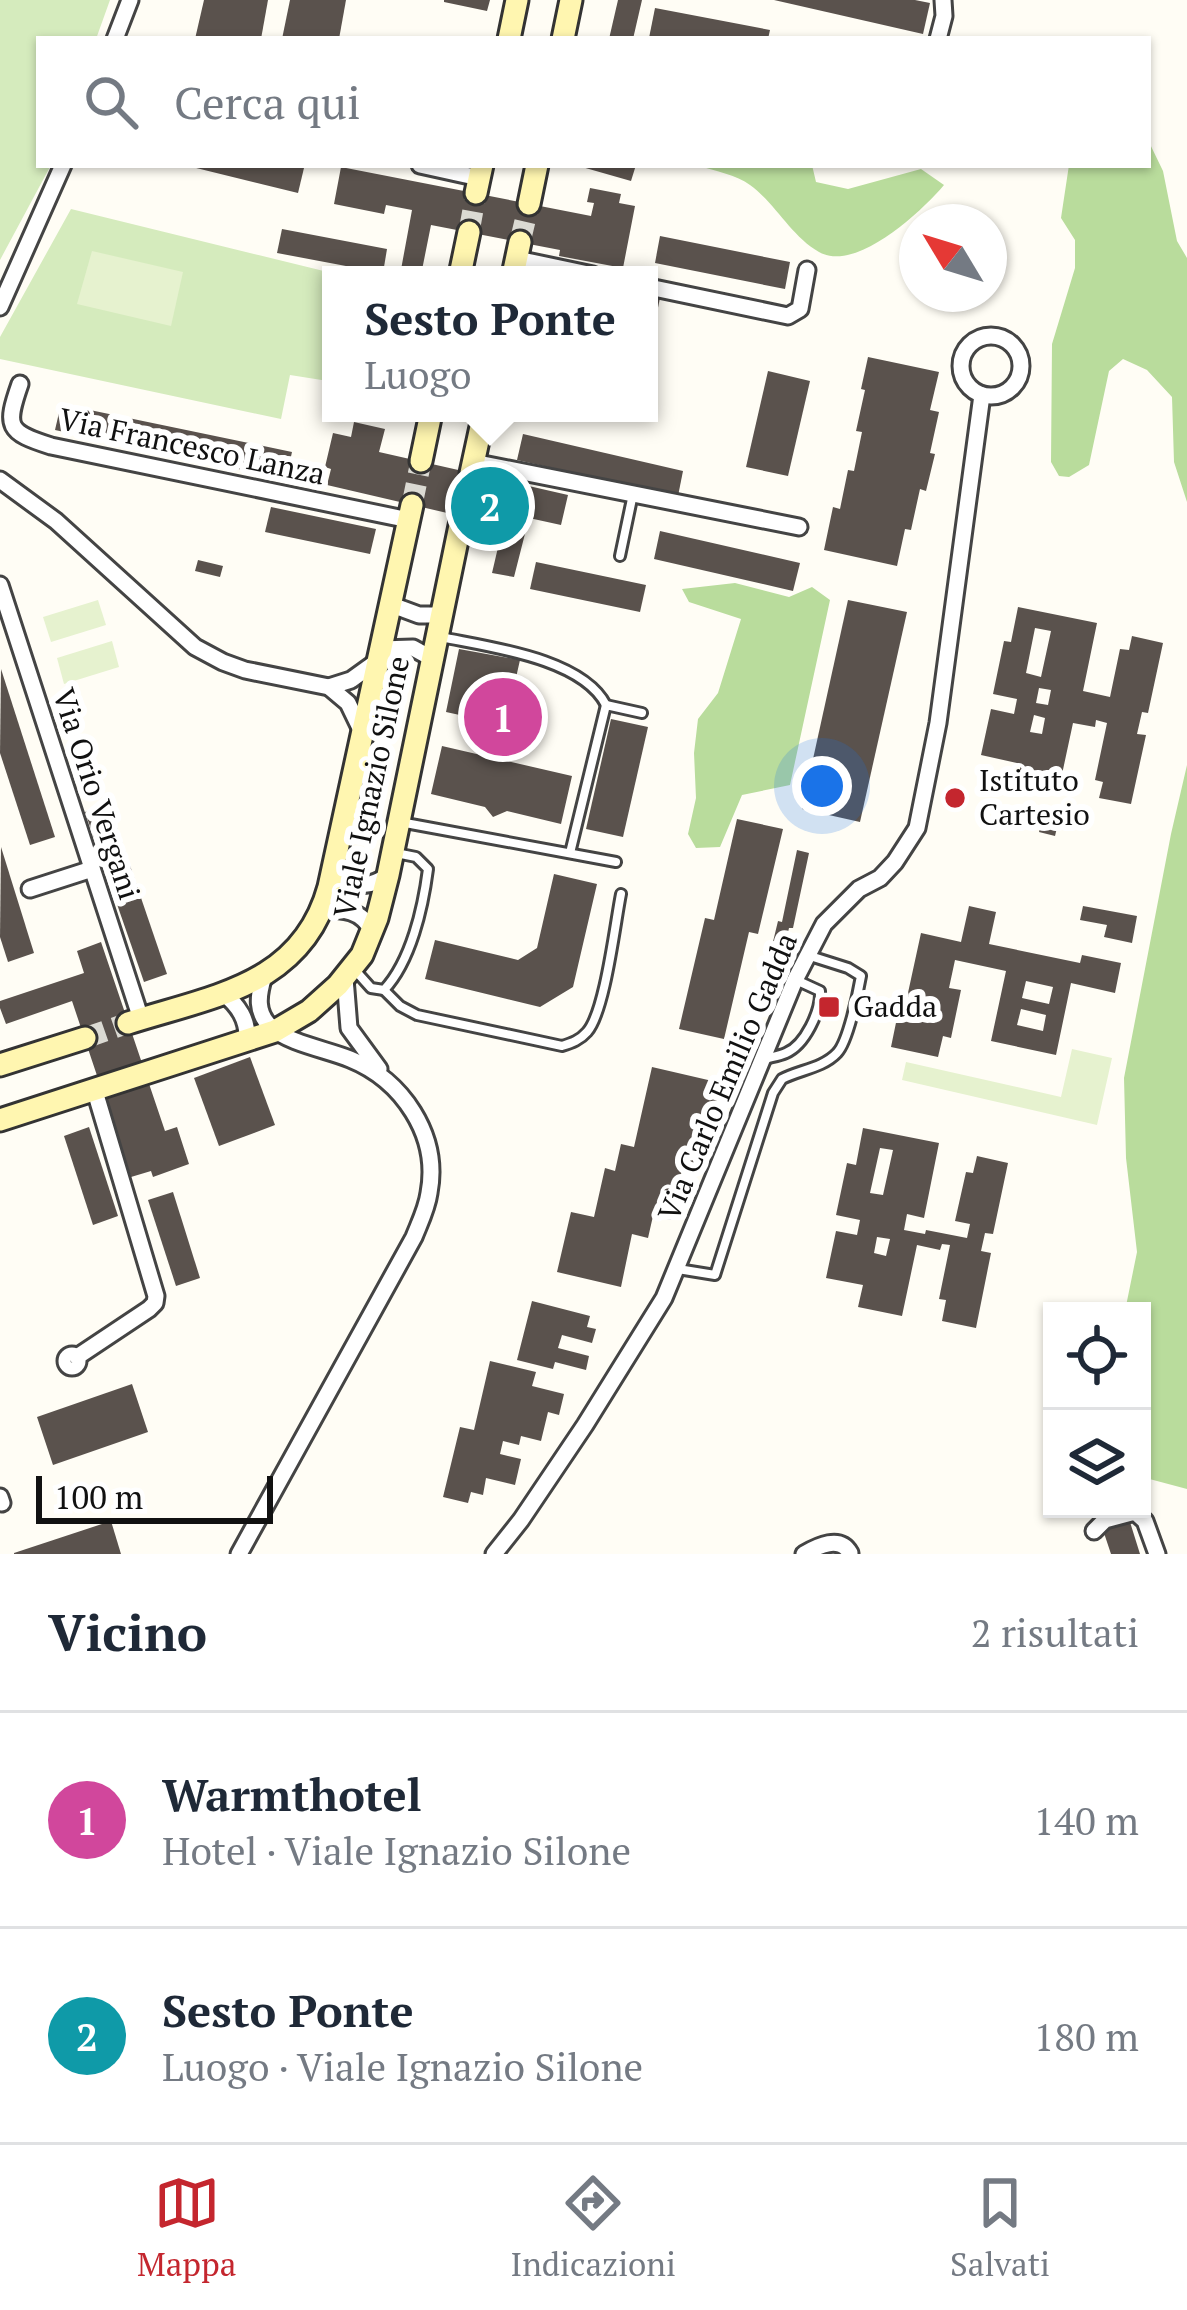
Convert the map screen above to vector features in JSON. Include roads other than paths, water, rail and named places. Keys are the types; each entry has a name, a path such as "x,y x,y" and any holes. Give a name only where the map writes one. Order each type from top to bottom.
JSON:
{"street":[{"path":"116,36 130,0"},
{"path":"510,36 517,0"},
{"path":"564,36 572,0"},
{"path":"939,36 943,0"},
{"path":"0,307 62,168"},
{"path":"433,168 479,179"},
{"path":"529,204 536,168"},
{"path":"462,266 469,232"},
{"path":"517,259 550,266"},
{"path":"658,289 788,316 800,309 807,270"},
{"name":"Via Carlo Emilio Gadda","path":"996,336 1014,345 1021,373 1010,390 992,397 982,395 966,384 963,354 976,339 996,336"},
{"name":"Via Francesco Lanza","path":"20,384 10,418 14,430 26,438 411,512"},
{"name":"Via Carlo Emilio Gadda","path":"494,1554 594,1411 664,1298 806,954 824,924 859,889 896,862 916,828 938,723 982,395"},
{"path":"421,461 429,422"},
{"path":"482,422 472,467 799,527"},
{"path":"0,480 56,521 184,638 206,654 245,670 329,687 351,680 378,655 412,648 436,636 419,615 392,605"},
{"name":"Viale Ignazio Silone","path":"135,1021 264,976 297,950 322,909 411,512"},
{"name":"Viale Ignazio Silone","path":"2,1116 274,1031 309,1011 349,973 372,931 390,864 462,516"},
{"name":"Via Orio Vergani","path":"0,585 92,868 135,1021"},
{"path":"329,687 348,704 362,732"},
{"path":"333,868 359,886 374,884 390,864"},
{"path":"30,889 92,868"},
{"path":"322,909 353,912 372,931"},
{"path":"242,1550 413,1237 429,1197 431,1167 424,1132 399,1090 349,1028 349,973"},
{"path":"264,976 260,1010 274,1031 356,1062 389,1081"},
{"path":"224,993 247,1024 247,1040"},
{"path":"0,1066 85,1038"},
{"path":"77,1357 148,1310 156,1296 94,1088"},
{"path":"1094,1531 1105,1520 1135,1512 1145,1521 1157,1554"},
{"path":"804,1554 836,1542 850,1553"}],"lane":[{"path":"620,556 633,494"},
{"path":"436,636 560,666 599,691 606,705 570,853"},
{"path":"606,705 642,713"},
{"path":"399,822 616,862"},
{"path":"384,990 409,946 428,869 413,855 390,864"},
{"path":"349,973 426,1017 562,1046 594,1022 620,894"},
{"path":"676,1269 715,1275 773,1093 782,1079 812,1069 839,1052 861,976 806,954"},
{"path":"761,1060 791,1052 820,1004 820,991 795,980"},
{"path":"739,1118 763,1125"}],"tunnel":[{"path":"469,232 476,193"},
{"path":"520,242 529,204"},
{"path":"412,505 421,461"},
{"path":"462,516 471,473"},
{"path":"85,1038 128,1023"}],"place":[{"name":"Sesto Ponte","path":"490,506"},
{"name":"Warmthotel","path":"503,717"},
{"name":"Istituto Cartesio","path":"955,798"},
{"name":"Gadda","path":"829,1007"}]}
